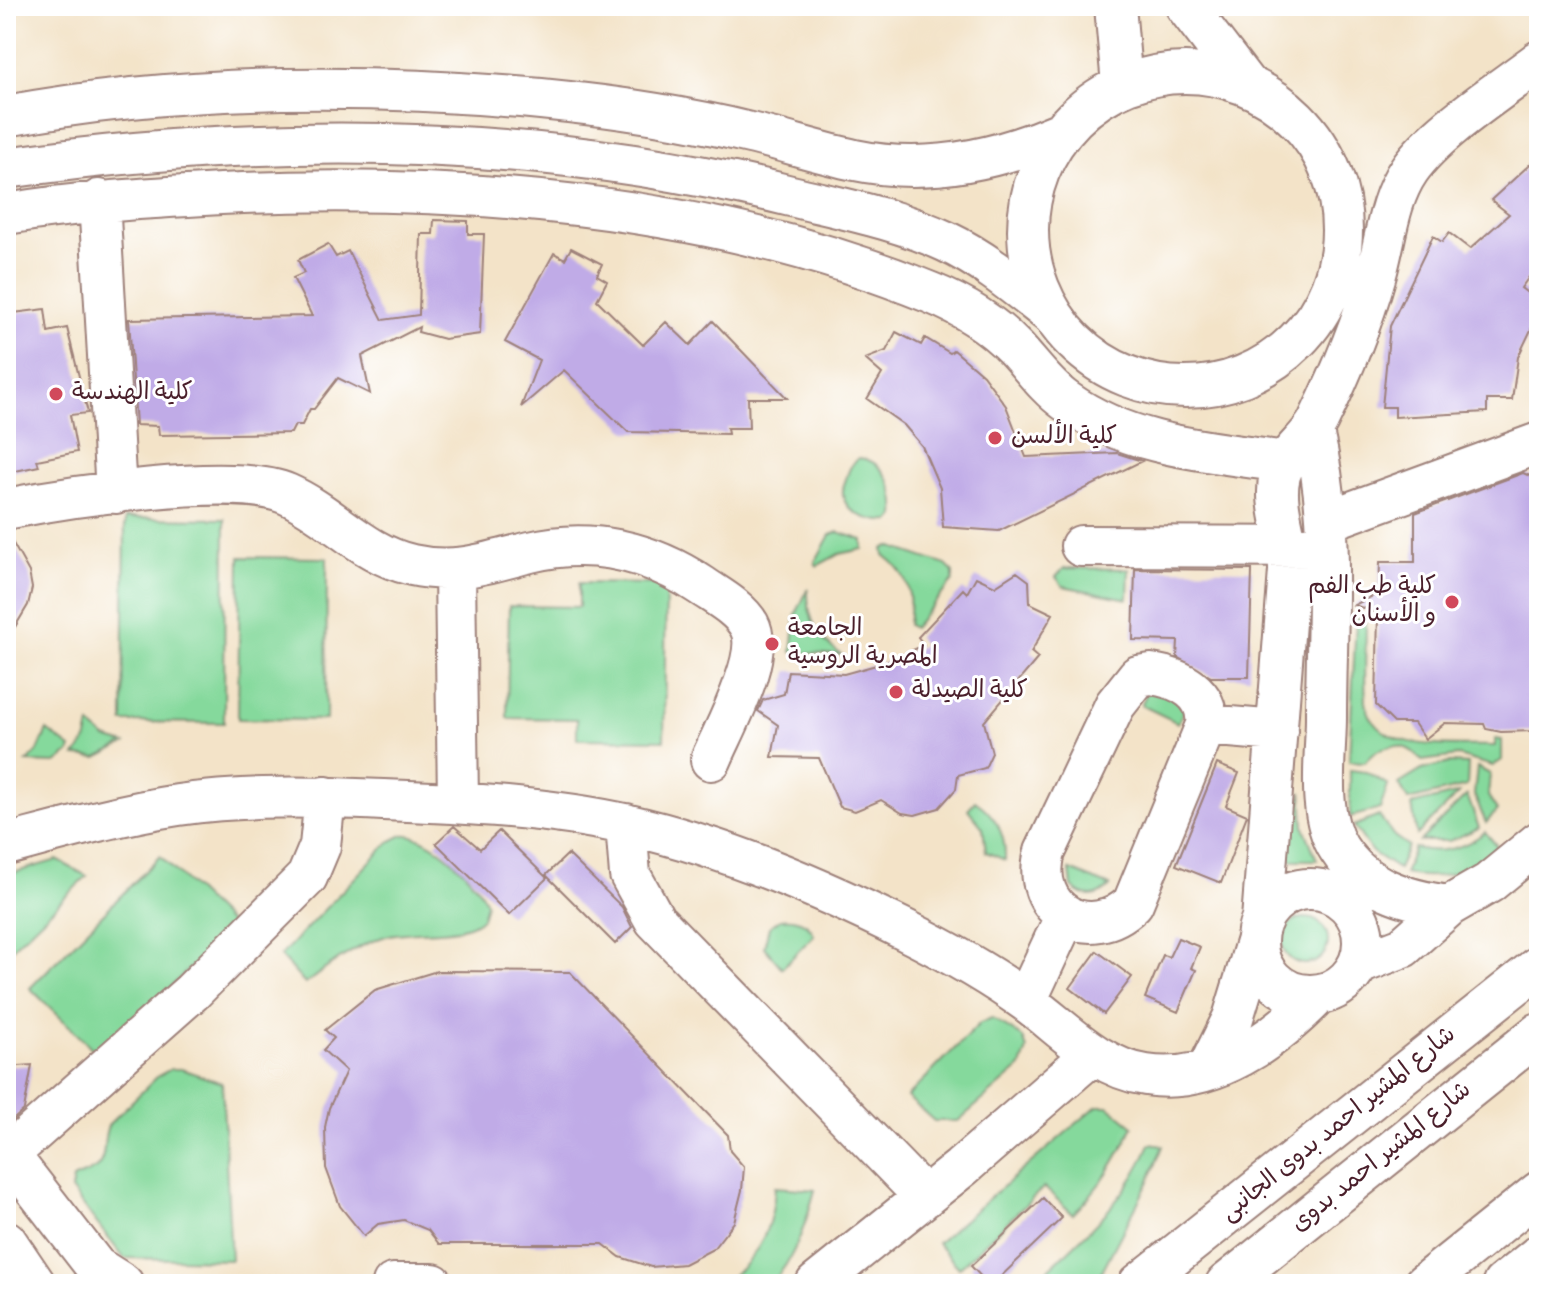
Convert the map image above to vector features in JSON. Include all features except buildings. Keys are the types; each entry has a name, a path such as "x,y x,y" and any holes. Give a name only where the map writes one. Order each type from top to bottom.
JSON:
{"street":[{"path":"1115,6 1122,85"},
{"path":"1186,6 1245,83"},
{"path":"1314,538 1278,497 1285,462 1313,432 1359,326 1393,201 1409,169 1434,143 1539,61"},
{"path":"6,168 173,149 352,143 443,146 607,161 753,186 911,226 986,264 1051,314 1081,348 1119,374 1164,386 1209,386 1253,373 1292,347 1321,312 1339,270 1344,225 1336,180 1316,139 1284,106 1245,83 1190,73 1162,74 1122,85 1088,105 1061,132 1041,165 1029,202 1027,240 1034,278 1051,314"},
{"path":"6,116 168,94 321,88 403,90 611,107 749,132 857,161 926,166 995,156 1061,132"},
{"path":"6,214 99,200 290,191 415,193 540,202 725,231 847,261 959,305 1000,333 1067,401 1129,434 1172,446 1285,462"},
{"path":"99,200 116,493"},
{"path":"6,845 135,812 181,805 325,797 458,802 626,824 742,858 862,909 964,961 1026,1001 1093,1054 1129,1072 1169,1076 1209,1067 1263,1046 1318,995 1348,979 1359,964 1362,929 1353,888 1330,831 1327,810 1314,538 1313,432"},
{"path":"1081,546 1314,538 1539,443"},
{"path":"6,509 116,493 230,485 266,487 302,502 371,550 412,565 455,570 549,549 610,548 669,566 737,611 753,636 753,658 711,760"},
{"path":"1314,538 1277,731 1258,954 1274,982 1303,995 1318,995"},
{"path":"455,570 458,802"},
{"path":"1151,674 1177,682 1203,698 1208,711 1206,725 1133,903 1114,918 1101,922 1077,920 1066,915 1048,898 1042,863 1115,705 1128,685 1138,676 1151,674"},
{"path":"1206,725 1277,731"},
{"path":"123,1284 96,1267 7,1152 192,992 307,877 320,846 325,797"},
{"path":"626,824 630,875 655,920 925,1197"},
{"path":"1359,964 1403,947 1449,906 1489,883 1539,842"},
{"path":"1209,1067 1233,1018 1259,929 1276,901 1297,890 1353,888 1449,906"},
{"path":"1026,1001 1066,915"},
{"name":"شارع المشير احمد بدوى الجانبى","path":"1139,1284 1351,1119 1539,966"},
{"name":"شارع المشير احمد بدوى","path":"1226,1284 1539,1033"},
{"path":"816,1284 925,1197 1093,1054"},
{"path":"1351,1119 1383,1158"},
{"path":"1424,1284 1539,1192"},
{"path":"6,1241 35,1284"},
{"path":"1503,1284 1539,1255"},
{"path":"393,1284 433,1284"}],"green space":[{"path":"859,458 877,465 888,480 895,507 895,516 891,521 862,516 848,506 843,489 851,467"},
{"path":"125,518 225,519 224,723 123,722"},
{"path":"838,532 863,540 863,549 839,554 817,566 815,562 830,535"},
{"path":"889,546 946,565 953,572 953,581 913,628 908,625 910,604 904,578 884,555 883,549"},
{"path":"240,557 327,558 326,720 238,719"},
{"path":"1064,568 1129,569 1128,599 1063,586 1056,577"},
{"path":"579,583 666,584 664,740 577,739 577,719 507,718 509,606 579,607"},
{"path":"808,589 809,609 815,627 826,642 842,655 792,652 796,614"},
{"path":"1356,619 1366,619 1366,701 1372,719 1383,731 1399,739 1439,745 1495,746 1495,739 1502,740 1502,760 1493,766 1458,756 1422,761 1409,749 1394,746 1378,750 1365,762 1349,761"},
{"path":"1150,686 1187,703 1178,723 1141,705"},
{"path":"90,725 106,738 125,744 97,758 75,756 86,742"},
{"path":"47,730 71,748 69,753 56,763 27,762 38,751"},
{"path":"1449,763 1468,764 1467,786 1408,800 1399,784 1422,770"},
{"path":"1477,767 1490,774 1488,796 1497,810 1486,823 1474,795"},
{"path":"1350,770 1366,772 1388,785 1380,809 1350,817"},
{"path":"1302,792 1304,827 1317,860 1289,860 1291,825"},
{"path":"1459,793 1417,835 1412,805"},
{"path":"1467,795 1479,828 1449,841 1420,841"},
{"path":"975,801 998,826 1004,842 1005,860 986,852 983,828 968,809"},
{"path":"1379,816 1394,836 1408,846 1398,869 1372,852 1354,826"},
{"path":"1485,832 1498,847 1465,869 1431,876 1404,874 1414,848 1451,849 1469,843"},
{"path":"403,835 425,841 463,871 486,903 482,918 463,928 397,934 375,940 343,957 305,984 280,956 389,842"},
{"path":"160,856 232,926 101,1057 30,988"},
{"path":"57,860 87,876 6,954 6,875"},
{"path":"1070,870 1110,886 1096,895 1082,894 1072,887"},
{"path":"1305,918 1321,925 1328,941 1321,957 1305,964 1289,957 1282,941 1289,925"},
{"path":"780,919 800,921 814,935 782,968 764,947 769,927"},
{"path":"992,1018 1023,1038 1027,1049 1021,1067 958,1121 934,1121 907,1097 980,1023"},
{"path":"171,1069 181,1069 222,1083 231,1260 124,1258 71,1190 73,1179 100,1163 109,1124 158,1076"},
{"path":"1097,1106 1108,1106 1133,1126 1092,1194 1073,1214 1044,1187 959,1268 937,1243"},
{"path":"1150,1144 1163,1146 1148,1183 1102,1271 1089,1284 1033,1284 1114,1203 1128,1185"},
{"path":"775,1187 815,1190 793,1252 771,1284 721,1284 744,1265 761,1243 771,1216"}],"place":[{"name":"كلية الهندسة","path":"56,394"},
{"name":"كلية الألسن","path":"995,438"},
{"name":"كلية طب الفم و الأسنان","path":"1452,602"},
{"name":"الجامعة المصرية الروسية","path":"772,644"},
{"name":"كلية الصيدلة","path":"896,692"}]}
